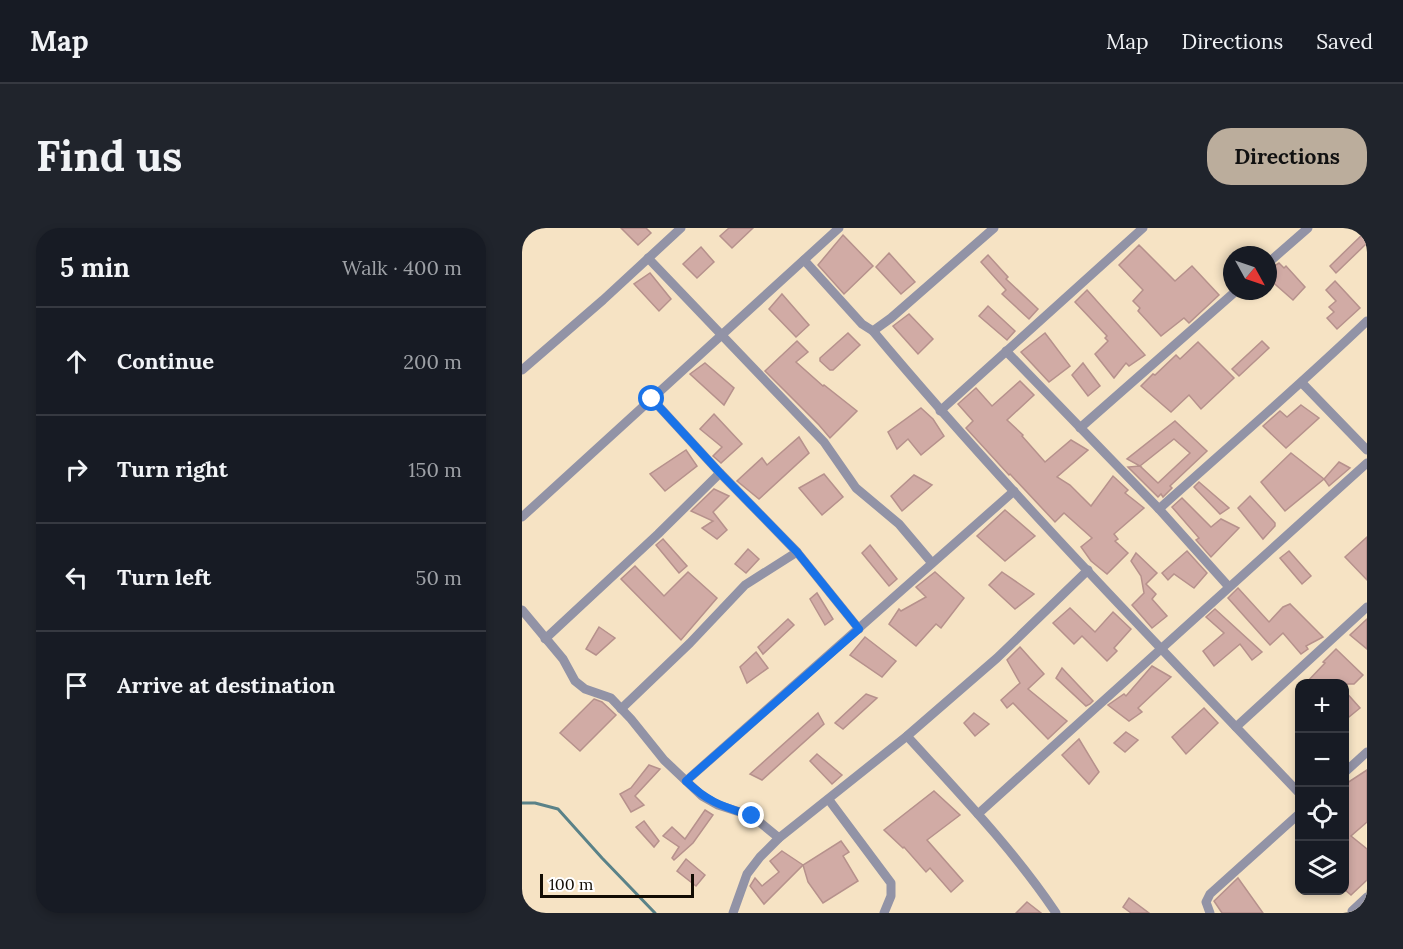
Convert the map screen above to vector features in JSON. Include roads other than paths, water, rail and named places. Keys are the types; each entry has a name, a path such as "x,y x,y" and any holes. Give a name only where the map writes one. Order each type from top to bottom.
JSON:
{"street":[{"path":"522,370 681,228"},
{"path":"522,517 839,228"},
{"path":"873,331 994,228"},
{"path":"940,411 1143,228"},
{"path":"1277,255 1308,228"},
{"path":"648,258 824,442 856,488 899,524 932,563"},
{"path":"804,260 862,324 873,331 940,411 1014,491 1295,790"},
{"path":"1080,428 1226,300"},
{"path":"1159,509 1302,383 1367,321"},
{"path":"1006,351 1159,509 1229,587"},
{"path":"1302,383 1367,450"},
{"path":"652,399 797,552 859,629"},
{"path":"978,814 1367,463"},
{"path":"545,639 720,473"},
{"path":"686,781 1014,491"},
{"path":"621,709 690,643 745,585 797,552"},
{"path":"733,913 747,874 779,838 908,736 997,658 1088,570"},
{"path":"1236,727 1367,607"},
{"path":"522,610 563,659 575,681 585,689 611,698 654,748 702,796 718,805 752,816 779,838"},
{"path":"908,736 978,814 1038,887 1056,913"},
{"path":"1349,769 1367,753"},
{"path":"829,800 891,883 891,896 884,913"},
{"path":"1210,913 1206,902 1210,894 1295,817"},
{"path":"1352,911 1367,897"}],"waterway":[{"path":"522,803 535,803 558,809 655,913"}]}
